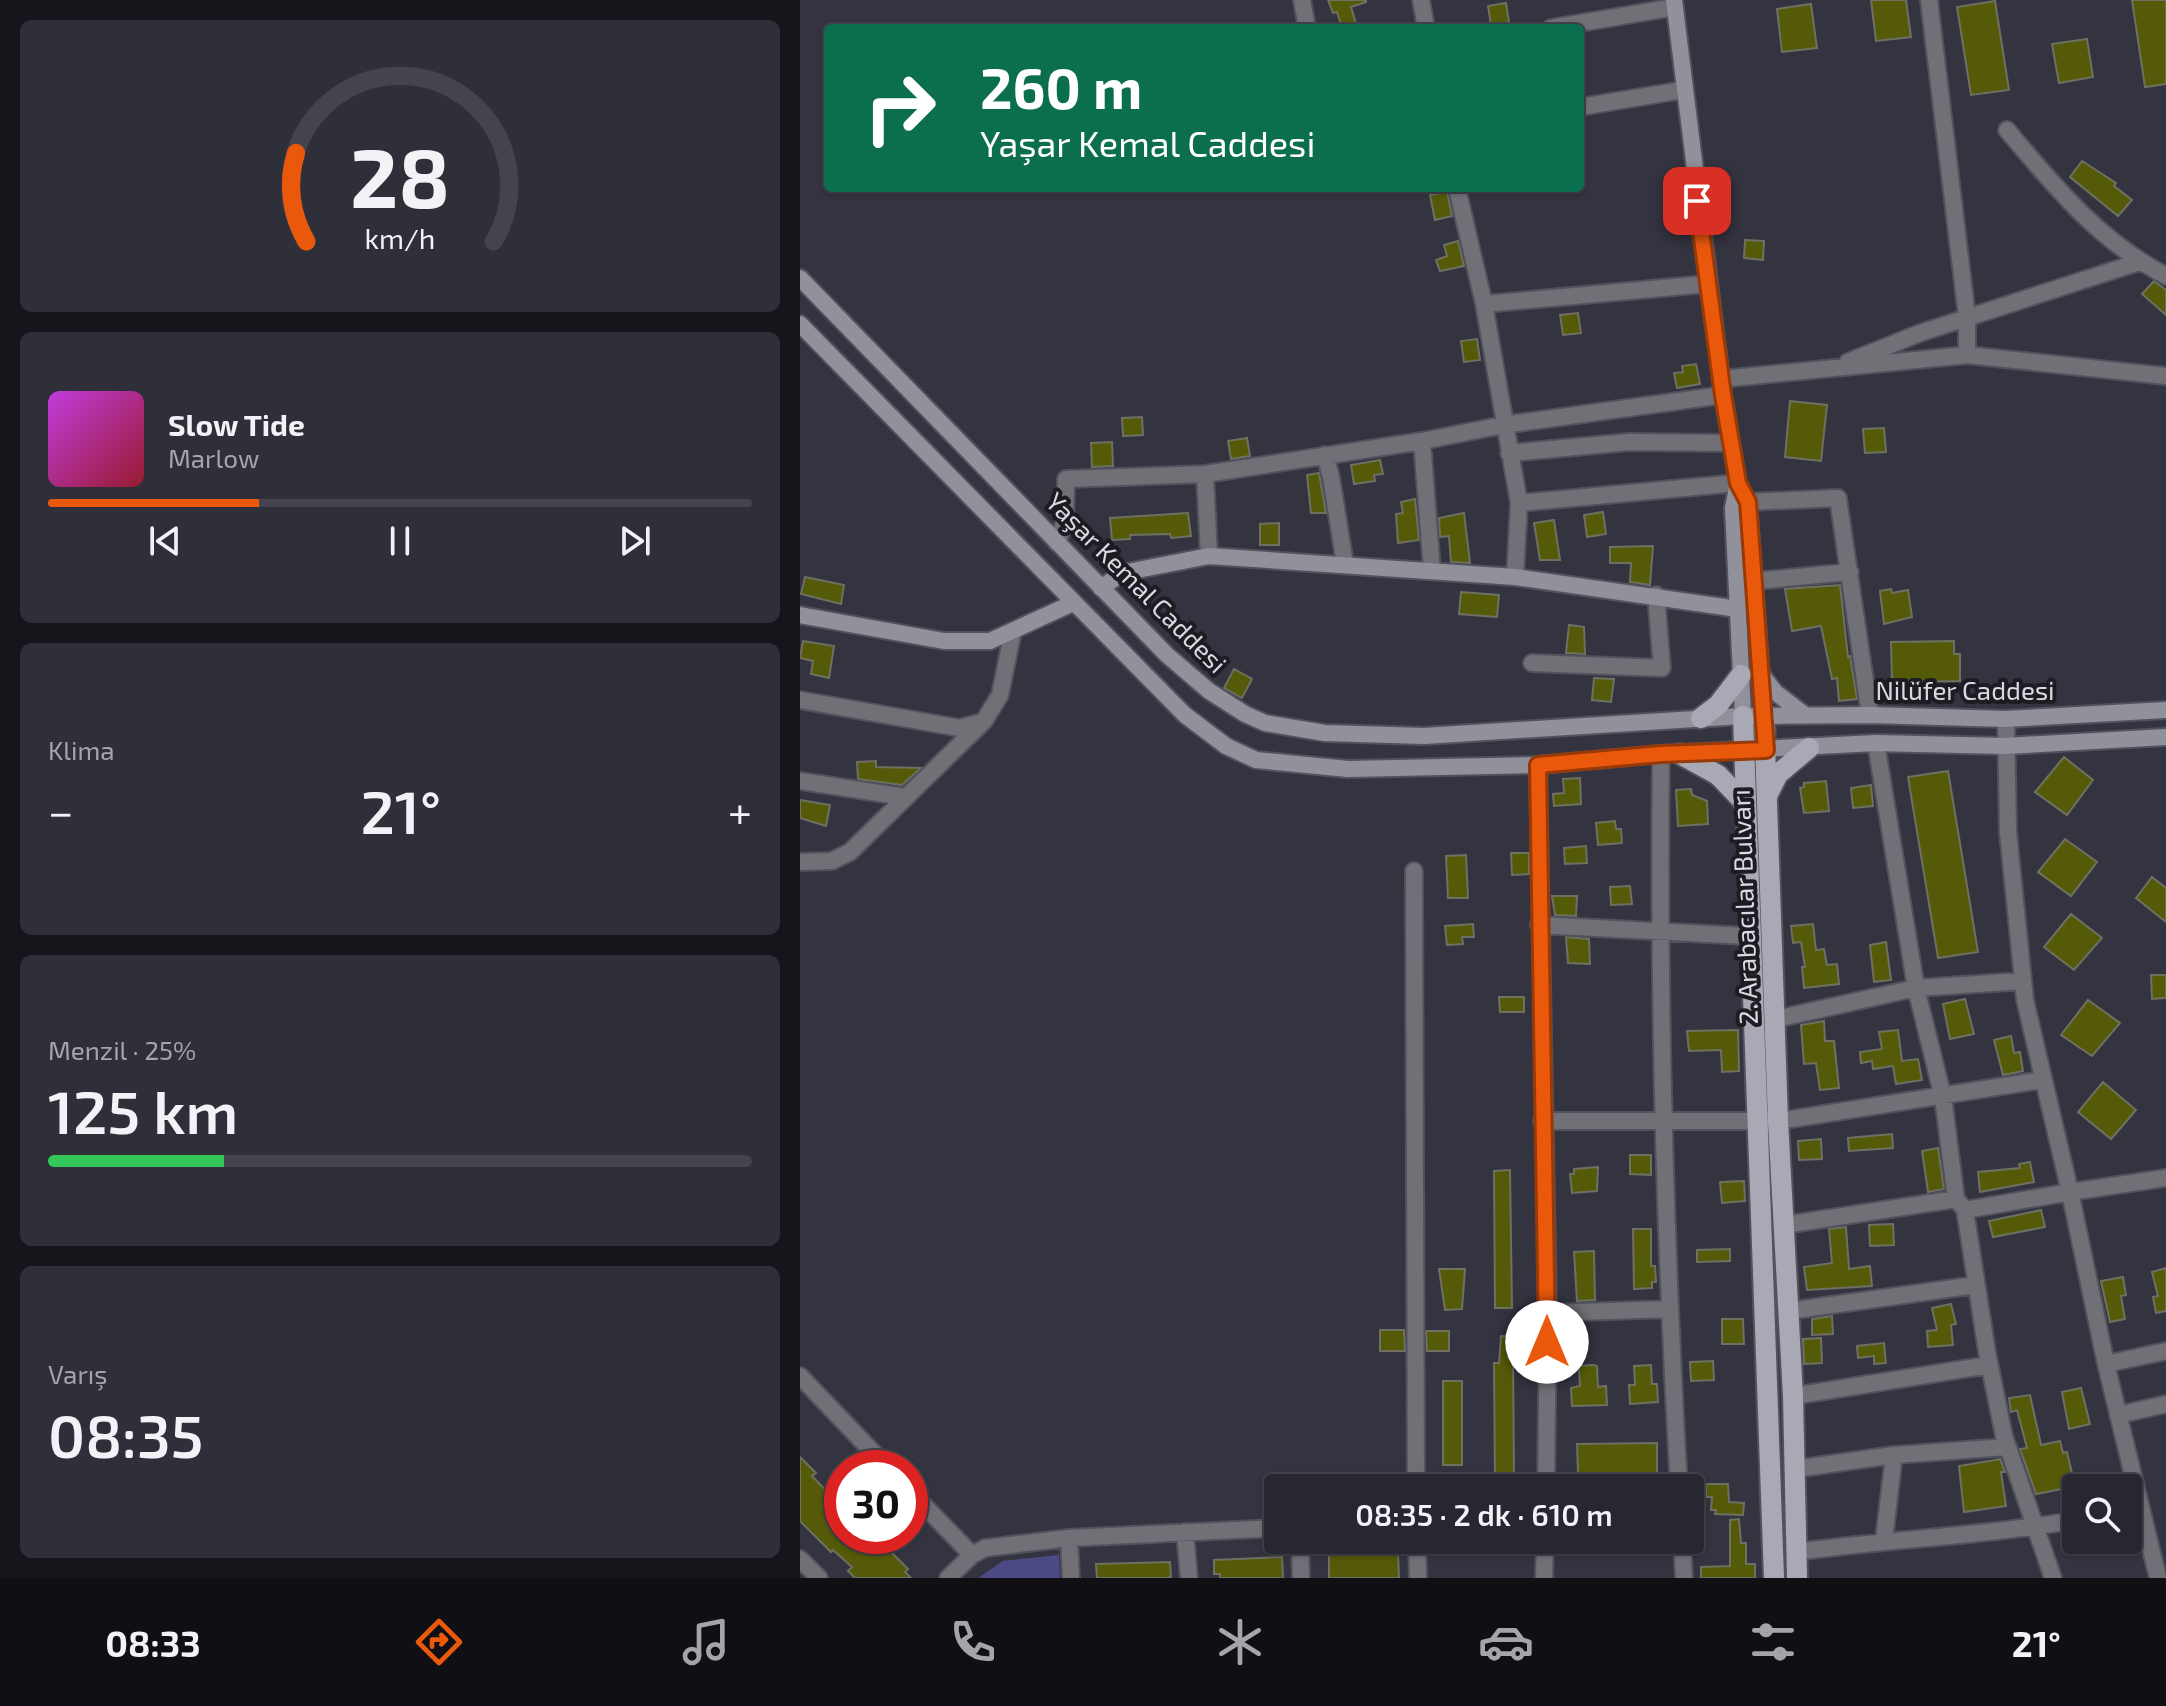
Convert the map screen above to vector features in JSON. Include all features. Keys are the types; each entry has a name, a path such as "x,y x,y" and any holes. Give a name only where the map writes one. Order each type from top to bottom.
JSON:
{"main road":[{"path":"1701,718 1751,675"},
{"path":"1743,716 1746,804 1769,1120 1774,1578"},
{"name":"2. Arabacılar Bulvarı","path":"1764,716 1776,1019 1769,1120 1784,1225 1793,1396 1797,1578"},
{"path":"1767,796 1778,774 1809,748"},
{"path":"1670,754 1718,775 1746,804"}],"street":[{"path":"1302,0 1306,24"},
{"path":"1421,0 1425,24"},
{"path":"1929,0 1967,317 1967,355"},
{"path":"1572,24 1675,4"},
{"name":"2. Arabacılar Bulvarı","path":"1675,4 1683,90 1722,387 1738,483 1748,502 1755,581 1751,675 1764,716"},
{"path":"1584,106 1683,90"},
{"path":"2007,130 2076,211 2139,262 2166,276"},
{"path":"1458,192 1484,304 1519,503 1515,577"},
{"path":"1832,368 1967,317 2139,262"},
{"name":"Yaşar Kemal Caddesi","path":"800,278 1012,492 1057,543 1167,655 1209,691 1245,714 1291,729 1424,736 1764,716"},
{"path":"1484,304 1707,284"},
{"path":"800,324 1197,726 1226,746 1256,760 1348,769 1538,765 1670,754 1876,743 2005,746 2166,737"},
{"path":"1057,543 1065,521 1066,479 1205,474 1422,441 1832,368 1967,355 2166,376"},
{"path":"1422,441 1432,571"},
{"path":"1509,453 1629,442 1731,443"},
{"path":"1325,455 1345,564"},
{"path":"1205,474 1209,556"},
{"path":"1519,503 1738,483 1733,508 1738,609 1751,675 1743,716"},
{"path":"1748,502 1838,498 1870,715"},
{"path":"1101,588 1122,573 1209,556 1515,577 1738,609"},
{"path":"1755,581 1850,572"},
{"path":"1532,663 1662,668 1656,595"},
{"path":"800,615 944,641 990,641 1073,603"},
{"path":"800,862 832,861 850,852 984,721 1000,695 1013,631"},
{"path":"1751,675 1806,716"},
{"path":"800,700 960,728 984,721"},
{"name":"Nilüfer Caddesi","path":"1764,716 2006,719 2166,710"},
{"path":"2006,719 2008,832 2023,981 2042,1080 2070,1192 2118,1415 2127,1474"},
{"path":"1876,743 1916,988 1943,1097 1989,1365 2007,1447 2053,1578"},
{"path":"1670,754 1659,932 1670,1309 1678,1474"},
{"path":"1538,765 1542,1121 1548,1313 1546,1474"},
{"path":"800,781 905,797"},
{"path":"1414,871 1416,1474"},
{"path":"1539,925 1746,936"},
{"path":"1776,1019 1916,988 2023,981"},
{"path":"1542,1121 1769,1120 1943,1097 2042,1080"},
{"path":"1784,1225 2165,1184"},
{"path":"1788,1311 1976,1285"},
{"path":"1548,1313 1670,1309"},
{"path":"2106,1364 2166,1351"},
{"path":"1793,1396 1989,1365"},
{"path":"800,1376 871,1450"},
{"path":"2118,1415 2166,1404"},
{"path":"1794,1469 1894,1455 2007,1447"},
{"path":"1884,1540 1894,1455"},
{"path":"928,1510 972,1555"},
{"path":"1796,1552 2062,1522"},
{"path":"948,1578 972,1555 985,1548 1069,1538 1264,1529"},
{"path":"1185,1532 1189,1578"},
{"path":"2142,1534 2158,1578"},
{"path":"1069,1538 1071,1578"},
{"path":"1300,1554 1301,1578"},
{"path":"1417,1554 1418,1578"},
{"path":"1544,1578 1545,1554"},
{"path":"1683,1554 1684,1578"},
{"path":"800,1559 819,1578"}],"shaded area":[{"path":"1059,1555 1060,1578 978,1578 1003,1561"}],"building":[{"path":"1328,0 1366,0 1351,7 1356,24 1341,24 1337,12 1333,13"},
{"path":"1871,0 1906,0 1911,37 1876,41"},
{"path":"2132,0 2166,0 2166,84 2145,87"},
{"path":"1995,1 2009,90 1971,95 1957,7"},
{"path":"1506,3 1509,22 1491,24 1488,6"},
{"path":"1811,4 1817,48 1782,52 1777,9"},
{"path":"2087,39 2093,77 2059,83 2052,44"},
{"path":"2082,161 2116,183 2114,186 2132,200 2118,216 2070,177"},
{"path":"1447,192 1452,216 1435,220 1430,195"},
{"path":"1745,240 1764,241 1763,260 1744,258"},
{"path":"1458,241 1464,266 1440,271 1436,260 1447,256 1444,245"},
{"path":"2154,281 2166,290 2166,315 2142,294"},
{"path":"1578,313 1581,333 1563,335 1560,315"},
{"path":"1477,339 1480,360 1464,362 1461,341"},
{"path":"1696,364 1700,384 1677,388 1674,373 1683,372 1682,366"},
{"path":"1790,401 1827,405 1821,461 1785,457"},
{"path":"1142,417 1143,435 1123,436 1122,418"},
{"path":"1884,428 1886,452 1865,453 1863,429"},
{"path":"1247,438 1250,456 1231,459 1228,441"},
{"path":"1112,442 1113,466 1092,467 1091,443"},
{"path":"1380,460 1383,474 1374,475 1375,481 1354,484 1351,465"},
{"path":"1319,473 1326,513 1311,513 1307,475"},
{"path":"1415,499 1419,540 1398,543 1396,514 1403,513 1401,502"},
{"path":"1603,512 1606,534 1587,537 1584,515"},
{"path":"1188,513 1191,536 1130,535 1130,539 1112,540 1110,518"},
{"path":"1464,513 1470,563 1451,562 1449,536 1440,537 1439,518"},
{"path":"1554,520 1560,560 1540,560 1534,523"},
{"path":"1279,523 1279,545 1260,545 1260,524"},
{"path":"1653,546 1650,585 1630,582 1631,563 1610,563 1610,547"},
{"path":"805,577 844,585 841,604 801,594"},
{"path":"1840,585 1848,657 1857,699 1839,701 1837,678 1832,679 1821,626 1792,631 1785,589"},
{"path":"1891,589 1892,593 1908,590 1912,617 1884,624 1880,591"},
{"path":"1461,592 1499,595 1497,617 1459,614"},
{"path":"1569,625 1584,627 1585,654 1566,653"},
{"path":"803,641 834,646 829,678 811,674 813,661 800,658"},
{"path":"1954,641 1954,654 1960,654 1960,681 1892,682 1891,642"},
{"path":"1234,669 1252,679 1242,698 1224,688"},
{"path":"1594,678 1614,679 1611,702 1592,700"},
{"path":"2064,757 2093,780 2067,815 2035,792"},
{"path":"876,761 876,767 921,768 902,785 858,779 857,762"},
{"path":"1948,771 1978,952 1938,958 1908,777"},
{"path":"1580,778 1581,804 1554,806 1553,794 1564,793 1563,779"},
{"path":"1826,781 1829,811 1804,813 1800,788 1804,787 1804,783"},
{"path":"1871,785 1873,806 1853,808 1851,788"},
{"path":"1691,789 1692,795 1707,801 1708,824 1678,826 1676,790"},
{"path":"800,800 830,805 826,826 800,818"},
{"path":"1615,821 1616,829 1621,829 1622,843 1598,845 1596,823"},
{"path":"2065,839 2097,862 2071,896 2038,872"},
{"path":"1586,846 1587,863 1565,864 1564,848"},
{"path":"1511,853 1529,853 1529,874 1512,875"},
{"path":"1466,855 1468,898 1448,898 1446,856"},
{"path":"2152,877 2166,888 2166,922 2136,898"},
{"path":"1630,886 1632,904 1611,905 1610,887"},
{"path":"1552,896 1577,896 1576,916 1555,915"},
{"path":"2071,914 2102,938 2074,970 2044,947"},
{"path":"1473,924 1474,937 1462,937 1463,944 1447,945 1445,926"},
{"path":"1813,924 1816,950 1824,949 1827,965 1837,964 1839,984 1804,988 1801,942 1793,943 1791,926"},
{"path":"1566,937 1589,939 1590,964 1568,963"},
{"path":"1886,942 1891,980 1874,982 1870,945"},
{"path":"2151,975 2166,975 2166,998 2152,999"},
{"path":"1499,997 1524,997 1524,1012 1500,1012"},
{"path":"1965,999 1974,1034 1950,1039 1943,1004"},
{"path":"2088,1000 2120,1023 2092,1056 2061,1035"},
{"path":"1824,1021 1825,1041 1834,1041 1839,1088 1820,1090 1816,1063 1804,1064 1801,1025"},
{"path":"1738,1030 1739,1071 1722,1072 1721,1050 1689,1051 1687,1031"},
{"path":"1898,1030 1902,1061 1918,1059 1922,1080 1896,1084 1893,1066 1873,1069 1872,1061 1861,1063 1860,1052 1882,1049 1879,1032"},
{"path":"2011,1036 2014,1053 2020,1052 2023,1071 2003,1075 1994,1040"},
{"path":"2103,1082 2136,1110 2111,1139 2078,1112"},
{"path":"1892,1134 1893,1148 1849,1151 1848,1138"},
{"path":"1821,1139 1822,1159 1799,1160 1798,1141"},
{"path":"1938,1148 1944,1189 1928,1192 1922,1151"},
{"path":"1630,1155 1651,1155 1651,1175 1630,1174"},
{"path":"2030,1162 2034,1182 1980,1192 1978,1172 2020,1168 2019,1164"},
{"path":"1598,1167 1597,1191 1572,1193 1570,1174 1574,1174 1574,1169"},
{"path":"1510,1170 1512,1308 1495,1308 1494,1171"},
{"path":"1744,1181 1745,1201 1722,1203 1720,1182"},
{"path":"2041,1210 2045,1227 1993,1237 1989,1221"},
{"path":"1893,1224 1894,1245 1870,1246 1869,1225"},
{"path":"1846,1227 1849,1269 1870,1266 1872,1286 1807,1290 1804,1267 1832,1263 1829,1229"},
{"path":"1633,1229 1651,1229 1651,1266 1655,1266 1656,1282 1652,1282 1652,1288 1634,1289"},
{"path":"1730,1249 1730,1261 1697,1262 1697,1250"},
{"path":"1594,1251 1595,1300 1577,1301 1574,1252"},
{"path":"2166,1268 2166,1311 2156,1313 2153,1297 2158,1296 2152,1272"},
{"path":"1439,1269 1465,1269 1462,1309 1445,1310"},
{"path":"2123,1277 2126,1295 2121,1296 2125,1319 2110,1322 2101,1281"},
{"path":"1951,1304 1956,1324 1951,1325 1953,1345 1928,1347 1927,1331 1937,1330 1932,1308"},
{"path":"1832,1316 1833,1334 1812,1335 1812,1319"},
{"path":"1722,1319 1743,1319 1744,1344 1722,1344"},
{"path":"1380,1330 1404,1330 1405,1351 1380,1351"},
{"path":"1559,1330 1580,1330 1580,1351 1559,1351"},
{"path":"1426,1331 1449,1331 1449,1351 1427,1351"},
{"path":"1501,1336 1525,1337 1524,1352 1513,1351 1514,1474 1495,1474 1494,1363 1499,1363"},
{"path":"1821,1338 1822,1363 1804,1364 1803,1339"},
{"path":"1884,1343 1886,1363 1874,1364 1874,1356 1858,1358 1857,1346"},
{"path":"1713,1361 1714,1380 1691,1381 1690,1362"},
{"path":"1651,1365 1652,1384 1657,1384 1658,1402 1630,1404 1629,1385 1635,1385 1634,1366"},
{"path":"1579,1366 1597,1366 1598,1387 1606,1386 1607,1405 1572,1406 1571,1388 1580,1386"},
{"path":"1443,1381 1462,1381 1462,1465 1443,1465"},
{"path":"2081,1388 2090,1424 2069,1429 2062,1392"},
{"path":"2030,1395 2041,1445 2060,1441 2063,1453 2067,1452 2072,1474 2062,1474 2062,1489 2036,1494 2020,1449 2027,1448 2017,1410 2011,1412 2009,1398"},
{"path":"1657,1443 1657,1473 1578,1473 1577,1444"},
{"path":"800,1457 816,1473 812,1476 824,1489 824,1545 800,1521"},
{"path":"2000,1459 2005,1472 2001,1472 2006,1506 1964,1512 1959,1466"},
{"path":"1706,1484 1728,1484 1729,1502 1744,1503 1743,1515 1715,1514 1716,1510 1711,1510 1712,1497 1706,1497"},
{"path":"1739,1519 1741,1543 1746,1543 1746,1564 1755,1564 1755,1578 1701,1578 1701,1567 1730,1566 1730,1520"},
{"path":"837,1554 893,1554 908,1569 905,1572 911,1578 855,1578 848,1571 852,1567"},
{"path":"1398,1554 1399,1578 1329,1578 1329,1555"},
{"path":"1282,1557 1283,1578 1220,1578 1220,1574 1214,1574 1214,1560"},
{"path":"1170,1562 1171,1577 1097,1578 1096,1564"}],"route":[{"path":"1547,1342 1538,765 1661,754 1766,750 1748,502 1738,483 1723,395 1697,201"}]}
